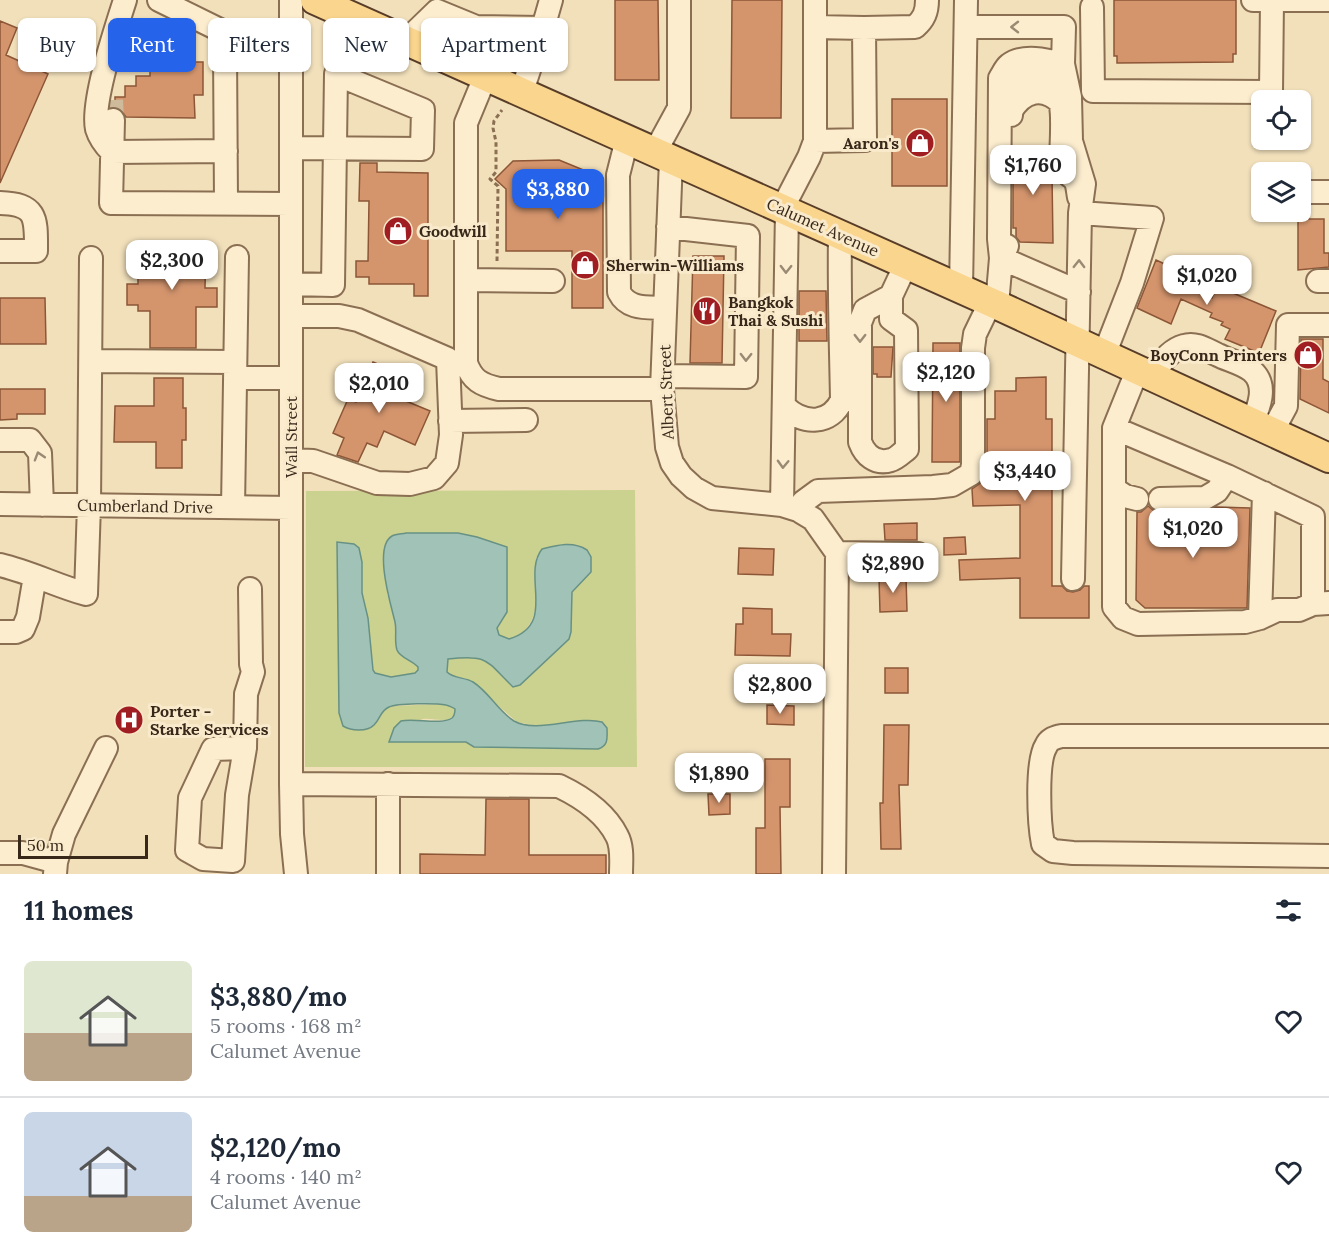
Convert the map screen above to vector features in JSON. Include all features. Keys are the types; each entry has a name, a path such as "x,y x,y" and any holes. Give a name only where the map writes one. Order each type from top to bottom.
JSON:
{"main road":[{"name":"Calumet Avenue","path":"315,0 343,6 365,18"},
{"name":"Calumet Avenue","path":"409,42 484,77 511,102 627,139 1329,458"}],"street":[{"path":"119,18 125,0"},
{"path":"159,0 208,24"},
{"name":"Wall Street","path":"291,0 291,18"},
{"path":"546,18 551,0"},
{"path":"663,156 679,108 679,0"},
{"path":"790,507 785,407 784,210 815,141 815,0"},
{"path":"815,27 915,27 923,20 927,0"},
{"path":"961,289 966,0"},
{"path":"1092,7 1093,91 1271,92 1265,0 1329,0"},
{"path":"409,37 436,5 460,18"},
{"path":"966,27 1064,27 1062,87 1071,141 1084,184 1080,208 1073,579"},
{"path":"815,141 865,140 864,28"},
{"path":"108,59 96,126 100,139 112,152 226,151"},
{"path":"790,507 803,502 818,491 933,488 952,485 971,474 973,465 973,348 975,334 994,304 1001,258 999,239 1000,78 1008,65 1023,60 1042,59 1062,87"},
{"path":"113,72 111,203 291,204"},
{"path":"225,72 225,203"},
{"name":"Wall Street","path":"291,72 291,784 296,874"},
{"path":"511,102 524,72"},
{"path":"291,148 335,149 422,149 423,110 336,74 335,149 333,285 291,284"},
{"path":"484,77 466,123 466,363 477,382 499,389 746,377 748,236 668,227"},
{"path":"965,79 1000,78"},
{"path":"1001,258 1010,239 1011,111 1019,99 1034,93 1049,94 1062,87"},
{"path":"627,139 618,175 619,292 628,304 638,307 665,308"},
{"name":"Albert Street","path":"663,156 668,227 663,382 667,447 672,463 681,476 694,488 712,498 790,507"},
{"path":"1311,192 1329,192"},
{"path":"0,203 23,206 30,211 36,227 36,251 0,251"},
{"path":"1080,208 1152,218 1132,283 1104,355"},
{"path":"785,407 801,418 821,419 837,409 842,400 839,302 840,235"},
{"path":"233,507 237,257"},
{"path":"0,565 21,570 56,586 95,598 89,505 91,258"},
{"path":"1001,258 1079,292"},
{"path":"891,296 865,310 860,322 860,442 864,452 870,458 878,460 891,460 908,449 906,330 891,319 891,296 906,264"},
{"path":"466,280 553,281"},
{"path":"291,316 339,316 358,320 448,359 451,435 447,463 434,478 410,484 377,483 313,460 291,460"},
{"path":"1262,427 1286,406 1288,325 1329,325"},
{"path":"1114,428 1227,476 1313,517 1321,603 1299,610 1277,610 1245,622 1138,624 1123,618 1114,607 1114,428 1144,373 1181,346 1193,344 1252,370 1259,382 1261,393 1262,427"},
{"path":"90,361 235,370 291,378"},
{"path":"450,421 526,420"},
{"path":"0,440 30,440 40,453 42,505"},
{"path":"1160,499 1205,498 1217,491 1227,476"},
{"path":"1114,489 1125,496 1137,499"},
{"path":"1260,618 1264,493"},
{"name":"Cumberland Drive","path":"0,504 291,508"},
{"path":"790,507 813,519 837,553 834,874"},
{"path":"837,553 918,554"},
{"path":"0,633 16,633 23,629 28,617 35,576"},
{"path":"245,748 213,749 190,798 187,850 203,867 233,861 237,795 245,748 246,694 253,672 250,589"},
{"path":"253,672 291,672"},
{"path":"1329,736 1061,736 1050,739 1044,747 1040,762 1040,829 1043,844 1053,851 1072,853 1329,856"},
{"path":"0,853 23,853 55,868 64,834 106,748"},
{"path":"291,784 559,786 582,797 600,813 618,836 621,849 621,874"},
{"path":"388,784 388,874"}],"path":[{"path":"497,266 498,186 490,179 496,172 496,142 493,128 494,122 511,102"}],"green space":[{"path":"635,490 637,767 305,767 306,491","holes":["406,533 502,617 497,628 499,635 509,639 520,634 528,626 536,605 536,557 591,572 572,592 569,639 520,685 513,687 491,665 479,659 448,659 447,672 451,676 467,679 517,722 550,726 586,721 602,722 466,742 390,741 420,720 451,718 455,709 445,704 391,706 382,711 374,725 360,730 350,730 362,562 362,593 368,618 375,673 391,677 415,673 418,670 414,661 401,655 396,647 396,624 387,593"]}],"water":[{"path":"406,533 458,533 507,547 507,612 497,628 499,635 509,639 524,632 532,622 536,598 535,572 542,549 560,545 576,545 587,550 591,557 591,572 572,592 569,639 520,685 513,687 491,665 479,659 448,659 447,672 473,682 508,717 523,724 534,726 592,720 602,722 607,728 607,741 604,745 598,749 474,747 466,742 389,742 394,728 401,721 442,721 452,718 455,709 441,704 393,706 384,711 374,725 367,729 354,730 343,726 339,713 337,542 354,544 359,548 362,562 362,593 368,618 373,670 375,673 391,677 415,673 418,670 418,667 397,650 396,625 385,577 384,552 387,542 392,536"}],"building":[{"path":"615,0 658,0 659,80 615,80"},
{"path":"732,0 782,0 781,118 731,118"},
{"path":"1114,0 1236,0 1236,54 1233,54 1233,62 1117,63 1117,56 1114,56"},
{"path":"0,21 17,28 6,55 18,60 18,72 48,74 0,183"},
{"path":"196,62 203,62 203,95 194,95 195,118 126,117 120,109 115,107 115,97 125,97 125,86 136,86 136,76 150,76 150,72 196,72"},
{"name":"Aaron's","path":"892,99 947,99 947,186 892,186"},
{"path":"1048,147 1048,164 1052,176 1053,243 1020,242 1016,237 1016,228 1013,228 1013,155 1023,155 1023,148"},
{"path":"559,160 603,178 603,308 572,308 572,251 506,251 506,189 495,179 513,161"},
{"name":"Goodwill","path":"360,163 377,163 377,172 428,173 428,296 414,296 414,284 369,284 369,277 356,277 356,261 368,261 369,201 359,201"},
{"path":"1324,219 1324,253 1329,253 1329,267 1298,270 1298,222"},
{"path":"138,241 206,242 205,288 217,288 217,307 196,307 196,348 150,348 150,311 138,311 138,305 127,305 127,284 138,284"},
{"name":"Bangkok Thai & Sushi","path":"693,256 724,256 722,363 690,363"},
{"path":"1156,260 1191,276 1186,287 1212,298 1220,279 1236,285 1233,293 1276,311 1259,353 1225,339 1230,329 1221,325 1223,322 1210,317 1212,313 1181,299 1171,324 1137,308"},
{"path":"799,291 826,291 827,341 799,341"},
{"path":"0,298 45,298 46,344 0,344"},
{"name":"BoyConn Printers","path":"1301,339 1323,339 1323,379 1329,382 1329,413 1300,399"},
{"path":"933,343 960,343 960,462 932,462"},
{"path":"873,347 893,347 891,377 877,377 877,374 873,374"},
{"path":"373,362 408,377 404,386 411,389 406,401 430,411 415,445 384,431 377,447 367,443 358,462 337,455 344,438 333,433 348,399 356,402"},
{"path":"1046,377 1046,419 1052,419 1052,586 1062,586 1067,591 1073,592 1089,586 1089,618 1020,618 1020,578 960,580 959,560 1020,558 1020,505 973,506 972,489 982,482 987,465 987,419 995,419 995,391 1016,391 1016,378"},
{"path":"154,378 183,378 186,440 182,440 182,468 156,468 156,442 114,442 115,406 154,406"},
{"path":"0,389 45,389 45,414 17,414 17,419 0,420"},
{"path":"1148,506 1160,512 1205,512 1216,507 1250,508 1247,608 1145,608 1136,600 1137,512 1141,512"},
{"path":"917,523 917,540 885,540 884,524"},
{"path":"965,537 966,554 944,555 944,538"},
{"path":"739,548 774,549 773,575 738,574"},
{"path":"906,577 907,611 880,612 879,578"},
{"path":"743,608 772,609 772,634 791,634 790,656 735,655 736,624 743,624"},
{"path":"885,668 908,668 908,693 885,693"},
{"path":"767,705 794,706 794,725 767,724"},
{"path":"884,725 909,725 908,785 899,785 901,849 881,849 880,803 883,803"},
{"path":"765,759 790,759 790,807 780,807 781,874 756,874 756,828 765,828"},
{"path":"708,794 730,794 730,814 709,815"},
{"path":"486,799 529,799 529,855 606,855 606,874 420,874 420,854 485,855"}],"tunnel":[{"path":"112,100 113,120"}],"place":[{"name":"Aaron's","path":"920,143"},
{"name":"Goodwill","path":"398,231"},
{"name":"Sherwin-Williams","path":"585,265"},
{"name":"Bangkok Thai & Sushi","path":"707,311"},
{"name":"BoyConn Printers","path":"1308,355"},
{"name":"Porter - Starke Services","path":"129,720"}]}
